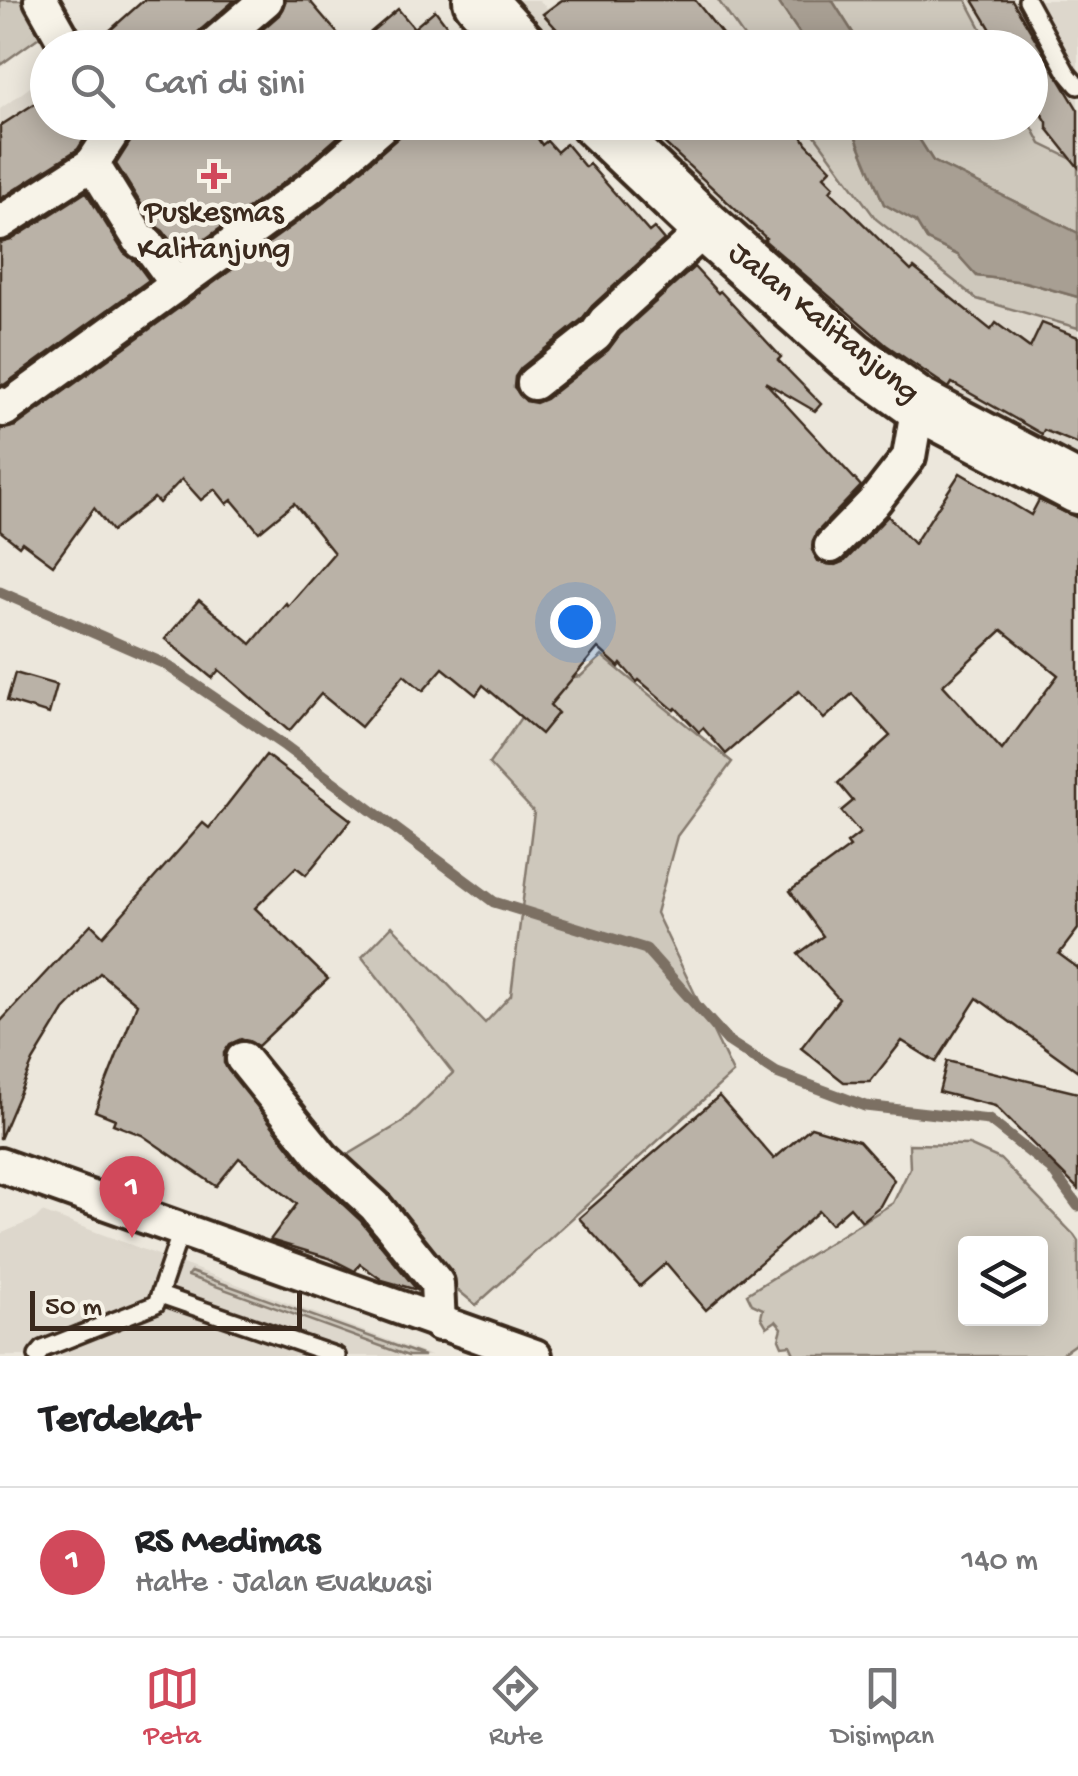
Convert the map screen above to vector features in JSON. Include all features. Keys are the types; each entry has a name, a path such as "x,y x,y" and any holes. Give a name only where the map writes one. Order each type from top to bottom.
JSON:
{"main road":[{"name":"Jalan Kalitanjung","path":"615,140 824,334 918,404 1078,488"}],"street":[{"path":"41,0 58,30"},
{"path":"231,30 266,0"},
{"path":"0,224 92,164 107,140"},
{"path":"2,407 310,188 365,140"},
{"path":"92,164 142,242 147,243 176,284"},
{"path":"534,384 596,334 605,320 707,228"},
{"path":"831,546 909,457 918,404"},
{"path":"243,1059 323,1158 375,1206 437,1283 439,1324"},
{"path":"0,1165 502,1350 535,1356"}],"lane":[{"path":"1028,0 1044,30"},
{"path":"1048,36 1078,86"},
{"path":"37,1356 43,1349 156,1304 181,1231"},
{"path":"160,1295 337,1356"}],"shaded area":[{"path":"0,0 29,0 49,30 30,30 30,44 0,65"},
{"path":"508,0 539,0 547,8 558,0 718,0 739,30 537,30"},
{"path":"718,0 777,0 797,30 739,30"},
{"path":"777,0 832,0 851,30 797,30"},
{"path":"832,0 966,0 982,30 851,30"},
{"path":"966,0 1078,0 1078,162 1039,140 1048,140 1048,30 982,30"},
{"path":"30,87 30,140 94,140 87,153 0,213 0,109"},
{"path":"650,140 818,140 876,219 977,299 1078,328 1078,459 959,400 894,358 790,272"},
{"path":"818,140 857,140 884,204 916,222 927,240 958,255 977,276 1025,282 1078,297 1078,328 977,299 876,219"},
{"path":"857,140 920,140 933,161 1078,233 1078,297 1025,282 977,276 958,255 927,240 916,222 884,204"},
{"path":"920,140 1039,140 1078,162 1078,233 933,161"},
{"path":"602,656 732,762 677,836 656,913 733,1073 476,1305 441,1276 336,1162 401,1123 453,1073 362,957 392,926 485,1023 511,995 534,812 489,764 546,681 581,676"},
{"path":"909,1144 969,1145 1000,1159 1078,1241 1078,1342 1058,1356 795,1356 790,1345 782,1346 782,1328 776,1321 767,1327 761,1317 763,1309 752,1304 747,1294 893,1203 910,1168"},
{"path":"42,1212 431,1356 0,1356 0,1234"},
{"path":"191,1272 424,1356 408,1356 188,1276"}],"building":[{"path":"144,0 235,0 200,30 110,30"},
{"path":"286,0 309,0 335,30 262,30 279,15"},
{"path":"562,0 695,0 719,30 558,30 543,14"},
{"path":"973,0 1012,0 1030,30 991,30"},
{"path":"398,9 414,28 435,10 450,30 373,30"},
{"path":"1048,60 1078,110 1078,167 1048,129"},
{"path":"30,107 30,140 84,140 78,149 0,199 0,126"},
{"path":"334,140 298,172 182,256 154,225 116,164 130,142"},
{"path":"396,140 539,140 542,145 547,141 557,152 566,144 585,167 589,164 649,232 654,228 664,240 581,320 521,368 514,387 526,401 546,399 608,350 620,334 694,267 821,404 815,411 765,382 861,486 816,533 812,550 818,561 835,565 845,561 888,516 914,544 960,473 1031,515 1039,500 1078,518 1078,929 1059,954 1078,968 1078,1071 977,998 936,1062 902,1041 870,1082 844,1082 801,1048 839,999 798,954 823,936 790,891 850,847 847,843 860,833 841,811 853,801 838,783 890,736 852,694 824,719 799,691 726,754 703,728 699,732 676,708 637,682 621,664 619,667 598,648 550,705 558,713 541,734 483,685 476,695 443,668 423,691 404,675 361,727 321,694 289,731 219,670 212,678 165,639 199,600 251,644 286,603 288,606 334,553 294,503 259,532 232,500 227,504 215,489 201,500 182,479 159,503 154,498 112,531 94,508 53,565 0,531 0,429 16,426 322,204","holes":["1002,630 1058,675 1002,750 943,685"]},
{"path":"661,140 804,140 831,169 824,176 834,186 830,191 911,271 914,268 991,330 996,323 1030,348 1042,323 1078,337 1078,444 1044,430 1042,434 952,383 949,388 886,345"},
{"path":"86,192 124,253 149,280 4,385 0,384 0,243 11,240"},
{"path":"15,673 57,685 49,714 7,701"},
{"path":"266,755 351,820 306,875 296,867 255,908 328,979 258,1046 241,1039 230,1044 224,1053 224,1063 307,1171 360,1220 417,1290 382,1280 360,1264 355,1271 329,1258 270,1240 297,1204 239,1158 216,1186 142,1135 113,1124 115,1119 95,1111 137,1004 100,973 64,1010 33,1061 0,1139 0,1022 91,924 103,936 203,823 209,828"},
{"path":"947,1061 1078,1093 1078,1189 995,1106 939,1092"},
{"path":"719,1096 774,1159 811,1127 859,1141 894,1180 880,1206 862,1221 850,1207 831,1224 819,1211 706,1310 666,1263 640,1286 579,1218"}],"waterway":[{"path":"0,592 165,664 285,746 494,902 646,949 728,1041 777,1073 865,1106 989,1120 1051,1169 1078,1206"}],"place":[{"name":"Puskesmas Kalitanjung","path":"214,176"},
{"name":"RS Medimas","path":"132,1238"}]}
